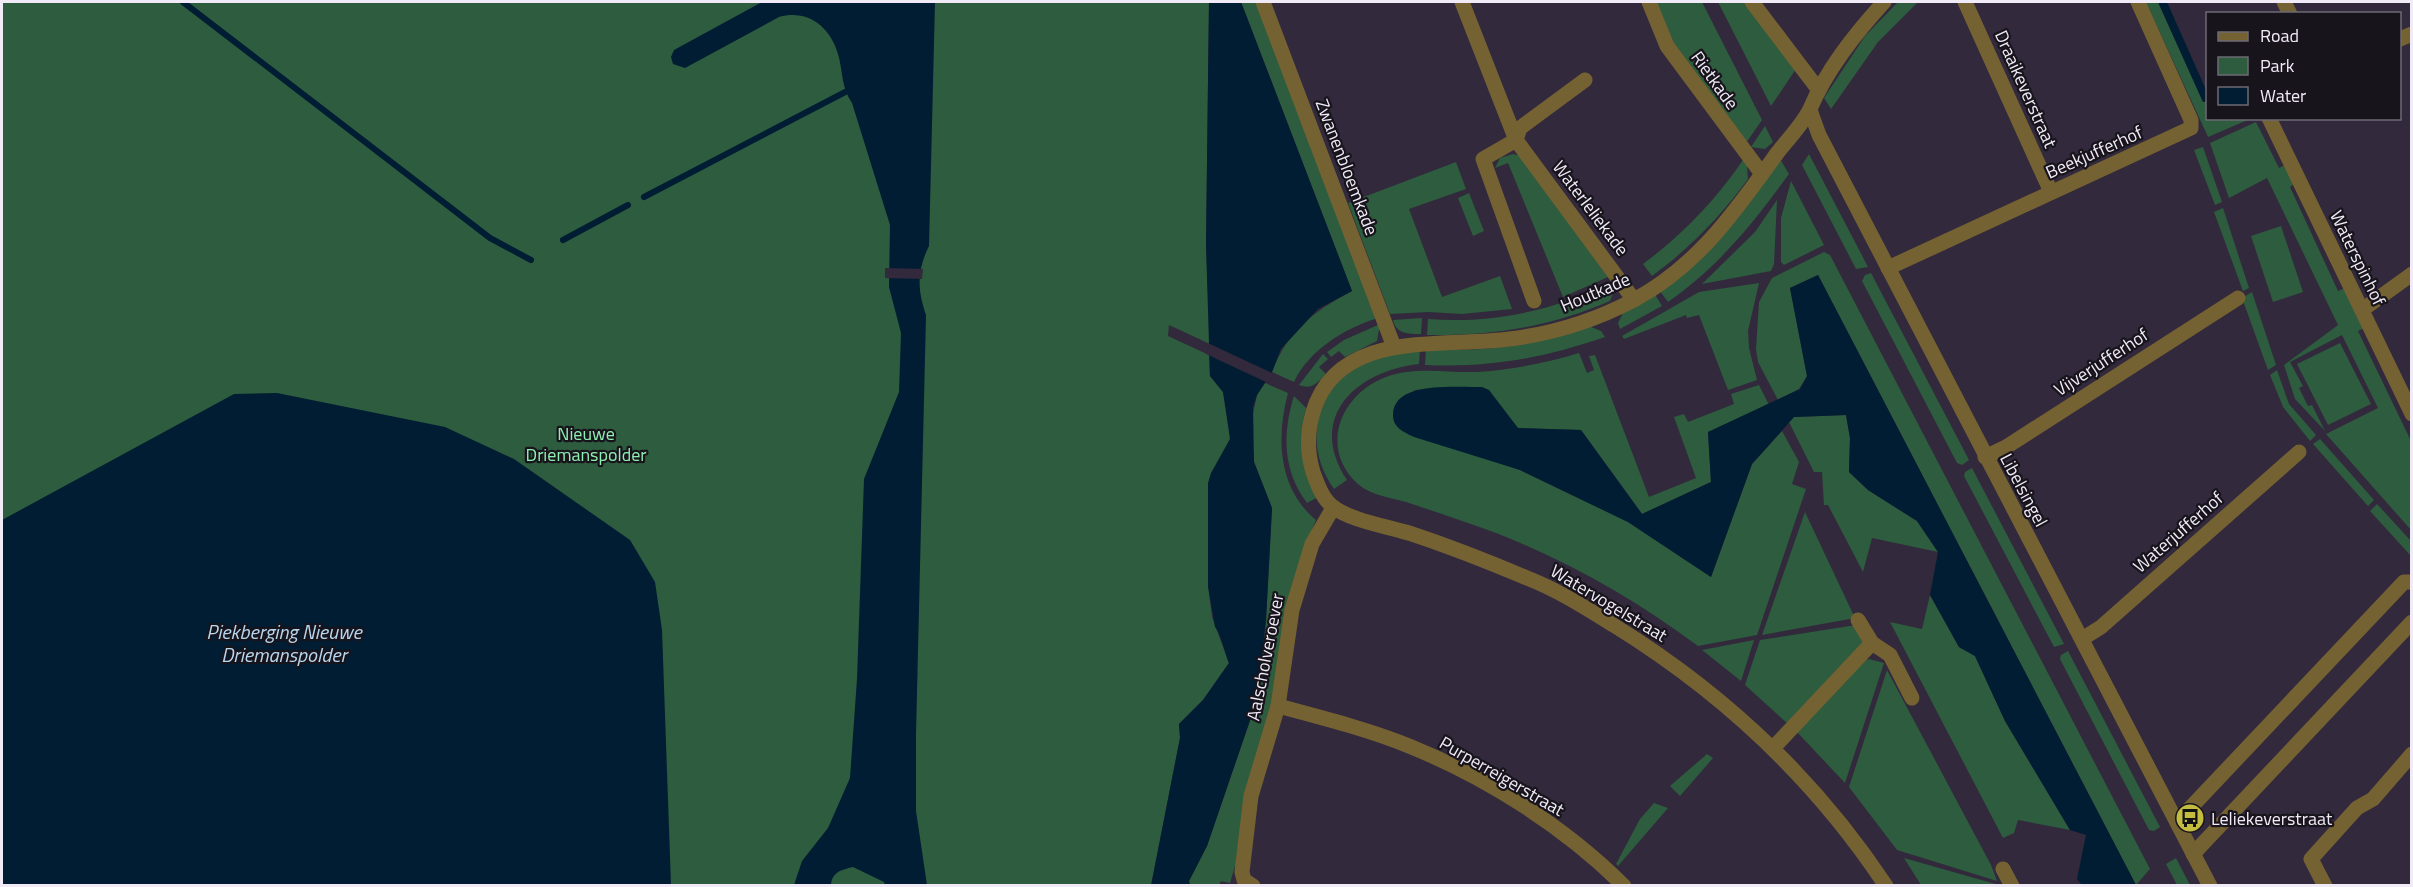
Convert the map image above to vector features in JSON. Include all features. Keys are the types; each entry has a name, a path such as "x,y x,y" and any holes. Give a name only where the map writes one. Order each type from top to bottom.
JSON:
{"street":[{"name":"Zwanenbloemkade","path":"1263,2 1394,347"},
{"name":"Waterleliekade","path":"1461,2 1516,140 1634,300"},
{"name":"Rietkade","path":"1649,2 1667,46 1762,174"},
{"path":"1752,2 1818,89"},
{"name":"Houtkade","path":"1333,508 1317,483 1309,457 1308,435 1317,400 1328,384 1352,364 1394,347 1423,342 1488,341 1535,335 1588,319 1634,300 1672,274 1719,233 1810,110 1818,89 1863,25 1884,2"},
{"name":"Draaikeverstraat","path":"1965,2 2051,192"},
{"name":"Beekjufferhof","path":"1888,268 2191,128 2191,120 2138,2"},
{"path":"1534,301 1484,159 1516,140 1520,128 1585,80"},
{"name":"Libelsingel","path":"1810,110 1819,135 1985,457 2210,885"},
{"name":"Waterspinhof","path":"2270,120 2412,414"},
{"path":"2362,310 2412,274"},
{"name":"Vijverjufferhof","path":"1985,457 2238,298"},
{"name":"Waterjufferhof","path":"2082,639 2101,627 2300,452"},
{"name":"Aalscholveroever","path":"1253,885 1244,880 1242,872 1251,796 1278,706 1284,655 1302,571 1323,522 1333,508"},
{"name":"Watervogelstraat","path":"1333,508 1463,551 1570,598 1675,666 1774,747 1827,806 1886,885"},
{"path":"2177,822 2404,582 2412,582"},
{"path":"1858,620 1872,643 1890,655 1912,698"},
{"path":"2193,854 2412,622"},
{"path":"1774,747 1872,643"},
{"name":"Purperreigerstraat","path":"1278,706 1363,729 1410,747 1465,773 1560,832 1624,885"},
{"path":"2325,885 2311,859 2356,808 2373,799 2412,754"},
{"path":"2002,869 2012,885"}],"green space":[{"name":"Nieuwe Driemanspolder","path":"2,2 1209,2 1206,244 1210,344 1169,325 1168,336 1209,355 1210,376 1223,392 1230,428 1230,439 1221,457 1208,586 1212,617 1229,663 1203,700 1179,724 1180,738 1151,885 2,886"},
{"path":"1241,2 1256,2 1378,318 1341,334 1318,350 1294,382 1272,372 1278,357 1303,324 1325,307 1352,291"},
{"path":"1656,2 1702,2 1762,120 1746,143 1673,44"},
{"path":"1718,2 1745,2 1796,69 1771,106"},
{"path":"1898,2 1918,2 1878,42 1831,109 1824,98 1865,36"},
{"path":"2146,2 2158,2 2203,102 2206,101 2206,120 2248,120 2208,137"},
{"path":"2256,122 2279,168 2285,165 2294,184 2290,187 2338,291 2345,288 2364,328 2358,331 2411,441 2411,530 2326,434 2378,408 2342,335 2290,362 2303,386 2299,388 2308,406 2312,405 2325,431 2295,399 2284,365 2338,325 2267,178 2229,198 2210,143"},
{"path":"1765,126 1773,142 1765,149 1751,147"},
{"path":"2203,147 2222,202 2215,205 2194,150"},
{"path":"1513,154 1521,156 1608,277 1563,297 1508,163 1495,168 1500,158"},
{"path":"1809,154 1868,267 1856,269 1802,165"},
{"path":"1780,159 1789,174 1762,210 1719,259 1668,302 1659,290"},
{"path":"1743,160 1747,165 1748,179 1692,243 1652,276 1643,264 1672,241 1697,216"},
{"path":"1456,162 1466,189 1409,209 1442,297 1500,276 1512,309 1462,314 1428,312 1390,314 1348,203"},
{"path":"1791,181 1824,245 1784,265 1781,262 1781,218"},
{"path":"1469,193 1484,231 1473,236 1458,198"},
{"path":"1777,200 1774,264 1771,271 1702,284 1755,232"},
{"path":"2223,208 2249,288 2243,291 2214,212"},
{"path":"2281,226 2303,292 2273,302 2251,236"},
{"path":"1824,252 1830,255 2150,869 2136,885 1818,275 1790,288 1807,376 1799,389 1778,400 1758,362 1756,349 1759,302 1772,278"},
{"path":"1871,273 1969,460 1962,465 1957,463 1862,281 1865,275"},
{"path":"1611,282 1613,293 1610,301 1565,317 1497,332 1427,335 1428,319 1476,319 1522,313 1567,301"},
{"path":"1759,283 1748,331 1749,348 1757,380 1728,390 1699,315 1687,318 1686,315 1624,339 1622,336 1699,292"},
{"path":"2252,292 2276,365 2268,370 2242,298"},
{"path":"1654,293 1662,306 1620,329 1618,323 1624,311"},
{"path":"1422,318 1421,334 1400,331 1393,320"},
{"path":"1380,324 1377,341 1345,357 1339,351 1331,357 1327,352 1344,340"},
{"path":"1589,326 1601,331 1605,337 1560,351 1516,360 1472,365 1425,365 1426,349 1468,350 1509,346 1569,333"},
{"path":"2340,343 2371,404 2328,425 2297,364"},
{"path":"1420,349 1419,364 1396,368 1375,376 1358,387 1344,401 1335,417 1332,436 1336,457 1347,480 1334,489 1324,471 1318,452 1319,416 1326,399 1351,371 1369,360"},
{"path":"1579,353 1587,373 1594,370 1589,356 1595,355 1649,497 1696,478 1674,417 1684,414 1688,422 1734,404 1731,394 1759,385 1769,405 1708,432 1711,482 1642,514 1581,430 1518,428 1482,387 1414,390 1474,454 1520,470 1628,522 1711,577 1752,464 1782,431 1799,462 1792,484 1806,489 1757,635 1698,646 1626,597 1549,556 1496,533 1369,491 1359,485 1347,471 1339,455 1337,439 1346,409 1370,385 1386,377 1408,372 1502,370"},
{"path":"1323,354 1328,359 1319,367 1326,374 1311,386 1299,385"},
{"path":"2277,370 2289,404 2316,435 2310,441 2283,407 2270,375"},
{"path":"1265,383 1288,393 1282,427 1283,461 1294,493 1303,507 1316,520 1306,544 1237,867 1235,866 1230,883 1221,881 1219,885 1190,885 1189,881 1207,846 1257,700 1266,620 1272,508 1254,462 1251,423 1257,395"},
{"path":"1294,396 1306,408 1302,433 1303,454 1320,496 1307,503 1293,478 1287,452 1288,424"},
{"path":"1846,415 1850,438 1849,472 1868,490 1917,521 1938,552 1872,538 1863,572 1828,505 1824,505 1822,472 1814,472 1789,422 1794,417"},
{"path":"2320,439 2374,500 2368,506 2313,444"},
{"path":"1972,468 2064,644 2054,647 1964,476 1965,472"},
{"path":"2377,504 2411,541 2411,556 2370,511"},
{"path":"1805,512 1855,618 1762,635"},
{"path":"1930,595 1959,647 1975,656 2005,721 2070,830 2018,820 2014,833 2003,838 1890,622 1922,629"},
{"path":"1856,625 1865,641 1788,724 1745,685 1760,640"},
{"path":"1754,640 1741,681 1702,650"},
{"path":"2068,651 2160,827 2154,831 2149,830 2060,659 2061,655"},
{"path":"1869,659 1884,663 1845,783 1797,732 1864,661"},
{"path":"1887,670 1991,865 1997,881 1897,850 1849,787"},
{"path":"1707,754 1713,758 1680,796 1670,786"},
{"path":"1654,803 1668,808 1618,866 1616,864 1640,819"},
{"path":"1904,858 1999,885 1921,885"},
{"path":"2176,858 2190,885 2177,885 2166,864"}],"water":[{"path":"762,2 935,2 929,246 920,272 921,297 926,315 916,811 927,885 885,885 884,882 853,867 835,874 831,885 794,885 802,861 828,828 850,778 857,679 864,479 899,392 901,333 889,287 890,225 852,103 846,91 838,54 829,35 816,22 808,18 789,15 779,17 685,68 673,64 671,57 674,50"},
{"path":"1209,2 1241,2 1352,291 1318,309 1281,349 1272,372 1257,395 1253,407 1254,462 1272,508 1266,620 1257,700 1207,846 1189,881 1190,885 1151,886 1180,738 1179,724 1203,700 1229,663 1215,627 1208,586 1208,483 1230,439 1223,392 1210,376 1206,244"},
{"path":"2158,2 2167,2 2206,90 2206,101 2203,102"},
{"path":"1818,275 2136,885 2082,885 2077,879 2086,835 2070,830 2005,721 1975,656 1959,647 1930,595 1938,552 1917,521 1868,490 1849,472 1850,438 1846,415 1794,417 1752,464 1711,577 1628,522 1520,470 1414,437 1400,429 1393,419 1396,404 1404,396 1415,391 1443,387 1482,387 1489,390 1518,428 1581,430 1642,514 1711,482 1708,432 1800,389 1807,376 1790,288"},
{"name":"Piekberging Nieuwe Driemanspolder","path":"277,393 445,427 514,459 630,540 655,582 662,630 671,885 2,885 2,520 234,394"}],"pier":[{"path":"885,268 923,269 922,279 885,278"},
{"path":"1209,344 1274,374 1268,383 1206,354"}],"waterway":[{"path":"183,2 490,238 531,260"},
{"path":"644,197 851,89"},
{"path":"563,240 628,205"}],"place":[{"name":"Leliekeverstraat","path":"2190,818"}]}
